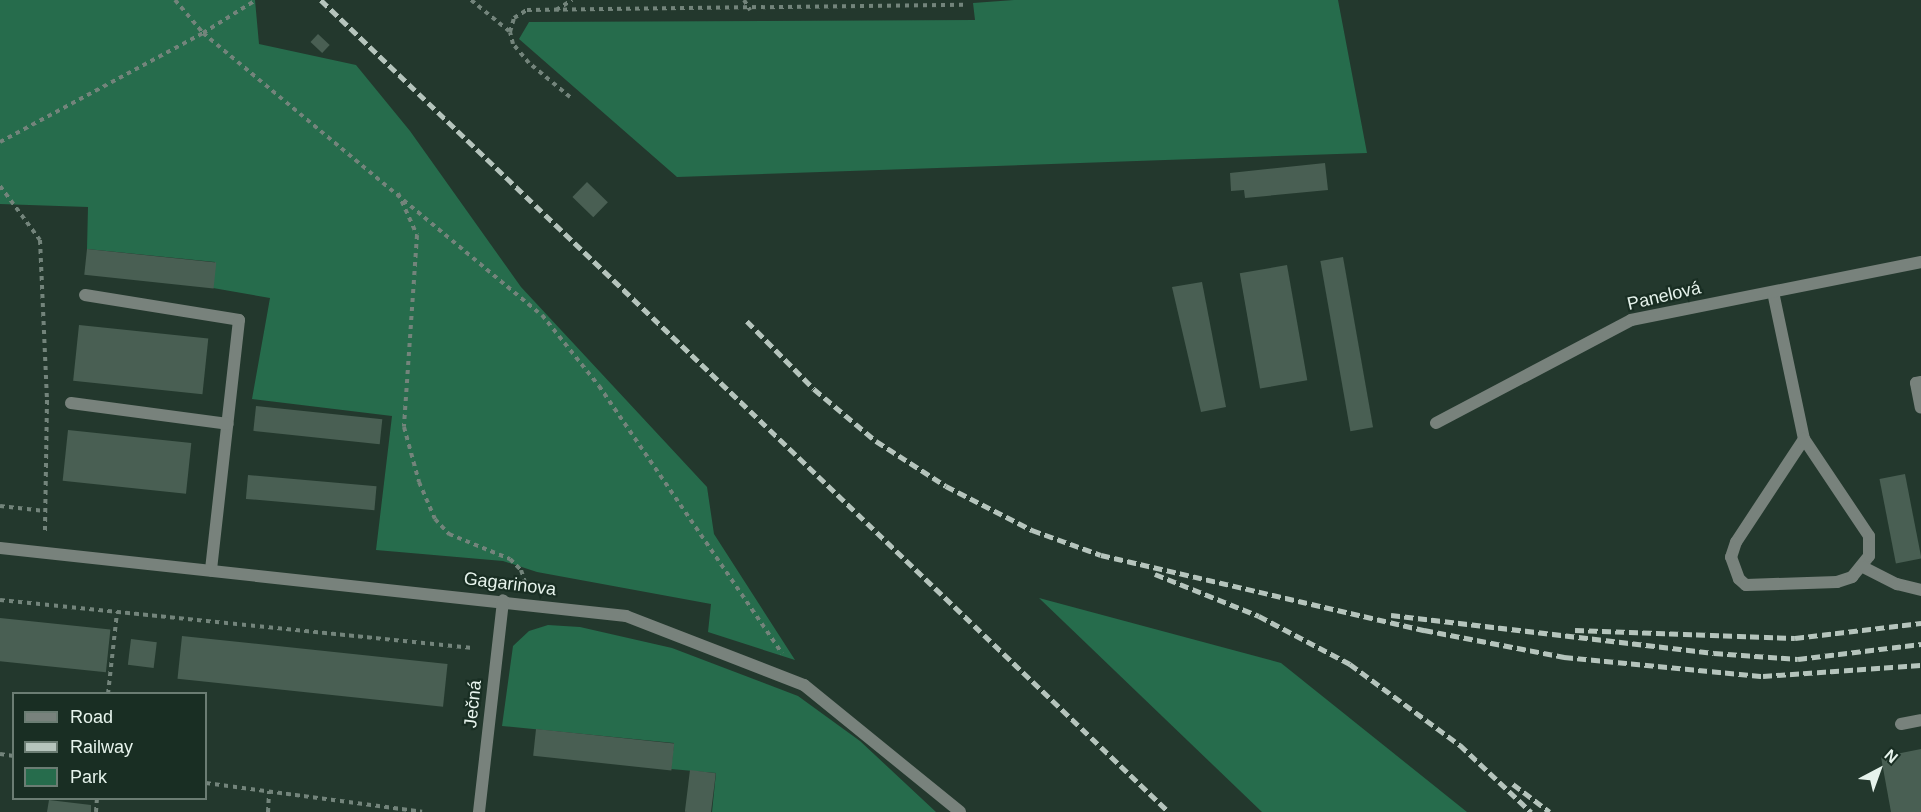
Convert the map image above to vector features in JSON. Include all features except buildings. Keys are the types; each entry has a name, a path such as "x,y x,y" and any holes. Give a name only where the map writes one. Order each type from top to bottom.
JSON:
{"street":[{"name":"Panelová","path":"1436,423 1630,320 1921,262"},
{"path":"1773,292 1804,439 1869,536 1869,556 1863,567 1837,582 1746,585 1738,579 1731,557 1736,542 1804,439"},
{"path":"85,295 239,320 211,570"},
{"path":"1921,382 1916,383 1921,408"},
{"path":"71,404 228,424"},
{"name":"Gagarinova","path":"0,548 503,600 636,618 804,685 960,812"},
{"path":"1863,567 1898,584 1921,590"},
{"name":"Ječná","path":"479,812 503,600"},
{"path":"1901,724 1921,720"}],"path":[{"path":"175,0 203,33 396,190 542,315 599,386 784,656"},
{"path":"0,142 203,33 256,0"},
{"path":"471,0 510,32"},
{"path":"555,10 572,0"},
{"path":"744,0 750,10"},
{"path":"570,97 529,63 513,44 510,32 513,18 527,10 750,10 964,5"},
{"path":"0,186 40,240 47,400 45,553"},
{"path":"396,190 417,235 404,427 419,482 435,519 449,534 510,559 521,570 527,603"},
{"path":"0,506 45,511"},
{"path":"0,600 473,648"},
{"path":"108,692 117,612"},
{"path":"207,783 422,812"},
{"path":"267,812 269,791"}],"green space":[{"path":"0,0 255,0 259,44 356,65 410,131 521,287 707,487 714,534 795,660 708,632 711,604 537,572 503,561 376,550 392,416 252,399 270,298 213,288 215,262 87,249 88,207 0,204"},
{"path":"1014,0 1338,0 1367,153 677,177 519,39 529,22 975,20 973,3"},
{"path":"1039,598 1281,663 1467,812 1262,812"},
{"path":"548,625 580,627 672,648 798,696 860,741 936,812 712,812 716,773 671,769 674,743 502,726 513,646 529,631"}],"railway":[{"path":"321,0 1169,812"},
{"path":"747,321 814,389 876,441 946,486 1032,530 1101,555 1424,630 1564,657 1763,676 1921,665"},
{"path":"1155,574 1259,616 1350,664 1460,745 1531,812"},
{"path":"1391,615 1714,653 1798,659 1921,644"},
{"path":"1575,630 1795,638 1921,623"},
{"path":"1513,784 1550,812"}]}
